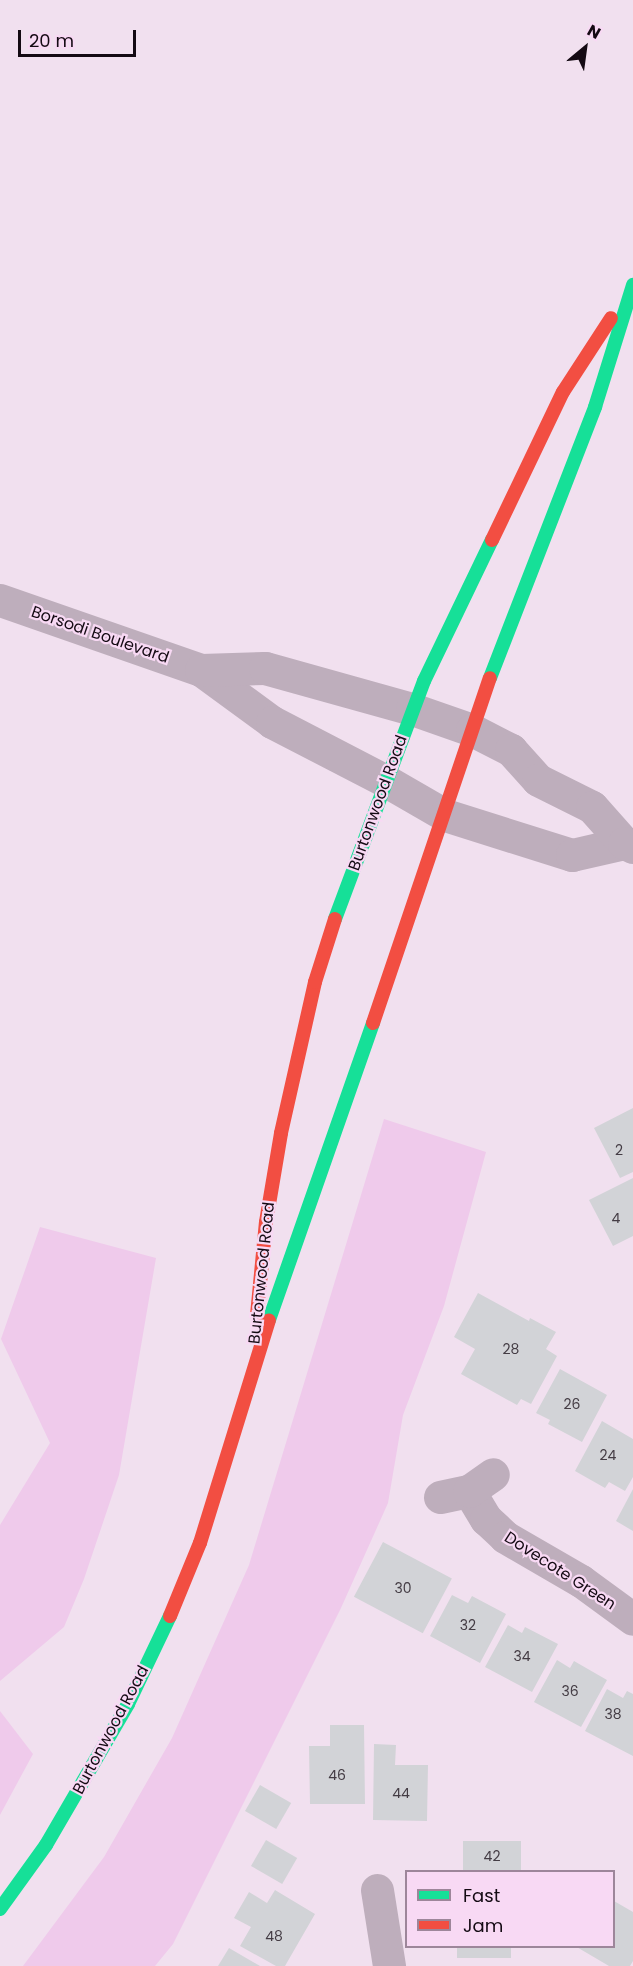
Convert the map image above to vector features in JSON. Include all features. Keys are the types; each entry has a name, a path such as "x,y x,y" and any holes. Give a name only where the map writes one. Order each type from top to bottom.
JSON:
{"main road":[{"name":"Burtonwood Road","path":"252,1368 270,1200 281,1133 312,994 336,917 412,709 563,392 633,284"},
{"name":"Burtonwood Road","path":"0,1909 46,1845 128,1704 166,1624 200,1543 252,1368 445,815 498,653 595,407 633,284"}],"street":[{"name":"Borsodi Boulevard","path":"0,600 201,670 272,722 386,781 445,815 572,855 629,845"},
{"name":"Borsodi Boulevard","path":"201,670 265,668 412,709 472,730 511,750 538,780 592,807 629,845"},
{"name":"Dovecote Green","path":"467,1488 486,1518 505,1537 581,1581 633,1619"},
{"path":"377,1890 389,1966"}],"shaded area":[{"path":"384,1119 486,1152 444,1306 403,1415 388,1503 341,1608 173,1944 155,1966 23,1966 104,1857 172,1738 249,1565"},
{"path":"40,1227 156,1258 119,1475 84,1579 64,1627 0,1681 0,1525 50,1443 1,1339"},
{"path":"0,1711 33,1754 0,1815"}],"building":[{"path":"633,1108 633,1172 620,1178 594,1128"},
{"path":"633,1178 633,1236 613,1246 589,1200"},
{"path":"478,1293 529,1321 530,1318 556,1332 546,1349 557,1356 531,1404 521,1399 517,1405 461,1374 475,1349 454,1337"},
{"path":"560,1369 607,1395 582,1442 548,1424 550,1420 536,1413"},
{"path":"602,1421 633,1439 633,1477 625,1491 609,1482 605,1488 575,1471"},
{"path":"633,1489 633,1531 616,1521"},
{"path":"383,1542 452,1579 423,1633 354,1597"},
{"path":"452,1595 468,1603 472,1596 506,1614 480,1663 430,1636"},
{"path":"508,1625 522,1633 525,1627 558,1644 532,1692 485,1667"},
{"path":"557,1660 570,1668 574,1661 607,1680 581,1727 534,1702"},
{"path":"607,1689 623,1698 627,1691 633,1694 633,1756 585,1731"},
{"path":"330,1725 364,1725 365,1804 310,1804 309,1746 330,1746"},
{"path":"374,1744 396,1745 395,1765 428,1765 427,1821 373,1820"},
{"path":"260,1785 291,1803 276,1829 245,1811"},
{"path":"266,1840 297,1858 282,1884 251,1866"},
{"path":"463,1841 521,1841 521,1870 463,1870"},
{"path":"275,1890 315,1914 285,1966 276,1966 240,1946 251,1927 234,1918 249,1892 267,1903"},
{"path":"615,1902 633,1912 633,1961 630,1966 609,1966 578,1948 615,1948"},
{"path":"229,1948 260,1966 218,1966"},
{"path":"457,1948 511,1948 511,1958 457,1958"}],"traffic: fast":[{"path":"490,678 595,407 633,285"},
{"path":"335,919 424,681 492,540"},
{"path":"269,1320 373,1023"},
{"path":"0,1909 46,1845 128,1704 170,1616"}],"traffic: jam":[{"path":"492,540 563,392 611,318"},
{"path":"373,1023 490,678"},
{"path":"257,1315 266,1222 281,1133 315,982 335,919"},
{"path":"170,1616 200,1543 269,1320"}]}
